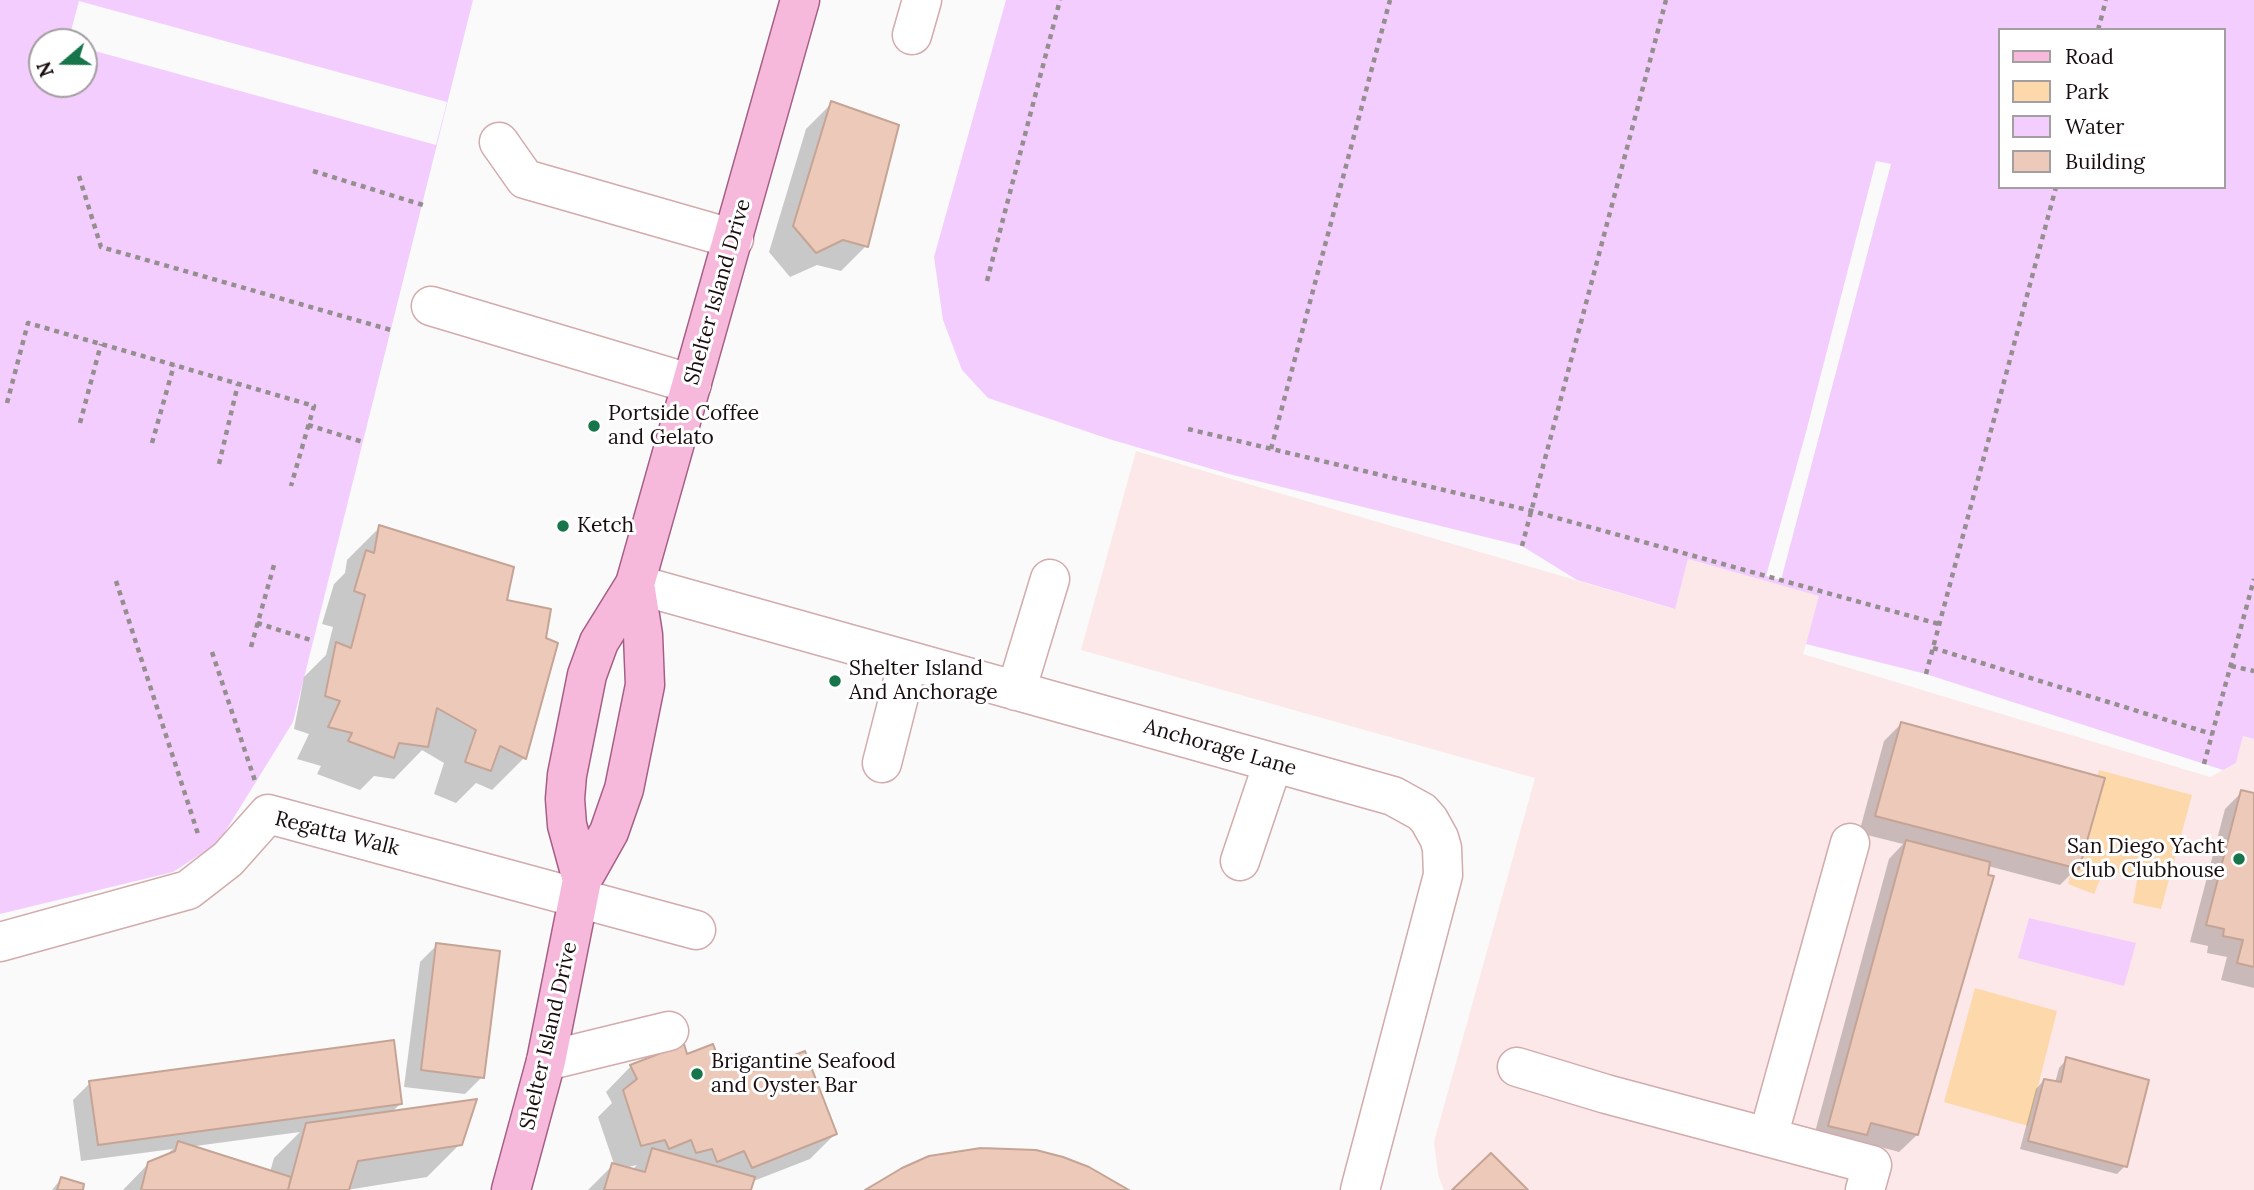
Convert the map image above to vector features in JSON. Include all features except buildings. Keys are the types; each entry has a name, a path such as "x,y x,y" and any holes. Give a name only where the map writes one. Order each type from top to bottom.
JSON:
{"main road":[{"name":"Shelter Island Drive","path":"581,889 565,799 567,775 587,675 599,642 635,584 800,0"},
{"name":"Shelter Island Drive","path":"511,1190 546,1061 581,889 608,832 624,789 645,685 643,635 635,584"}],"street":[{"path":"499,142 525,179 734,239"},
{"path":"431,306 692,384"},
{"path":"1016,691 1050,579"},
{"name":"Anchorage Lane","path":"635,584 1403,800 1429,820 1442,848 1443,875 1440,895 1360,1190"},
{"path":"882,763 908,660"},
{"path":"1240,861 1273,763"},
{"name":"Regatta Walk","path":"0,942 188,890 228,859 268,814 581,889"},
{"path":"1768,1137 1850,843"},
{"path":"581,889 696,930"},
{"path":"546,1061 669,1031"},
{"path":"1517,1067 1605,1094 1872,1165 1865,1190"}],"path":[{"path":"987,281 1060,0"},
{"path":"1270,449 1390,0"},
{"path":"1522,546 1666,0"},
{"path":"2099,28 2106,0"},
{"path":"313,171 423,205"},
{"path":"79,176 101,247 391,330"},
{"path":"1926,674 2055,189"},
{"path":"7,403 28,323 174,365 314,406 291,486"},
{"path":"80,423 102,344"},
{"path":"152,443 174,365"},
{"path":"219,464 238,384"},
{"path":"308,425 363,442"},
{"path":"1188,429 1532,511 1939,624"},
{"path":"251,647 274,565"},
{"path":"2204,764 2254,579"},
{"path":"116,580 199,839"},
{"path":"257,624 314,641"},
{"path":"1933,648 2212,734"},
{"path":"212,652 255,782"},
{"path":"2231,666 2254,671"}],"shaded area":[{"path":"1136,451 1674,609 1688,559 1820,596 1803,654 2210,777 2236,763 2243,736 2254,739 2254,1190 1444,1190 1438,1174 1434,1142 1535,778 1081,650"}],"green space":[{"path":"2099,770 2192,795 2161,909 2133,903 2137,880 2105,868 2094,894 2068,884"},
{"path":"1975,988 2057,1011 2028,1126 1944,1102"}],"water":[{"path":"0,0 473,0 293,722 218,843 173,872 0,914"},
{"path":"1006,0 2254,0 2254,739 2243,736 2236,763 2223,770 1926,674 1806,644 1819,596 1688,559 1675,609 1577,580 1522,546 1229,474 1109,439 988,398 962,370 943,320 934,257"},
{"path":"2029,918 2136,943 2124,986 2018,958"}],"pier":[{"path":"79,1 447,102 436,145 98,52 98,28 72,28"},
{"path":"1876,161 1891,164 1781,580 1766,576"}],"place":[{"name":"Portside Coffee and Gelato","path":"594,426"},
{"name":"Ketch","path":"563,526"},
{"name":"Shelter Island And Anchorage","path":"835,681"},
{"name":"San Diego Yacht Club Clubhouse","path":"2239,859"},
{"name":"Brigantine Seafood and Oyster Bar","path":"697,1074"}]}
